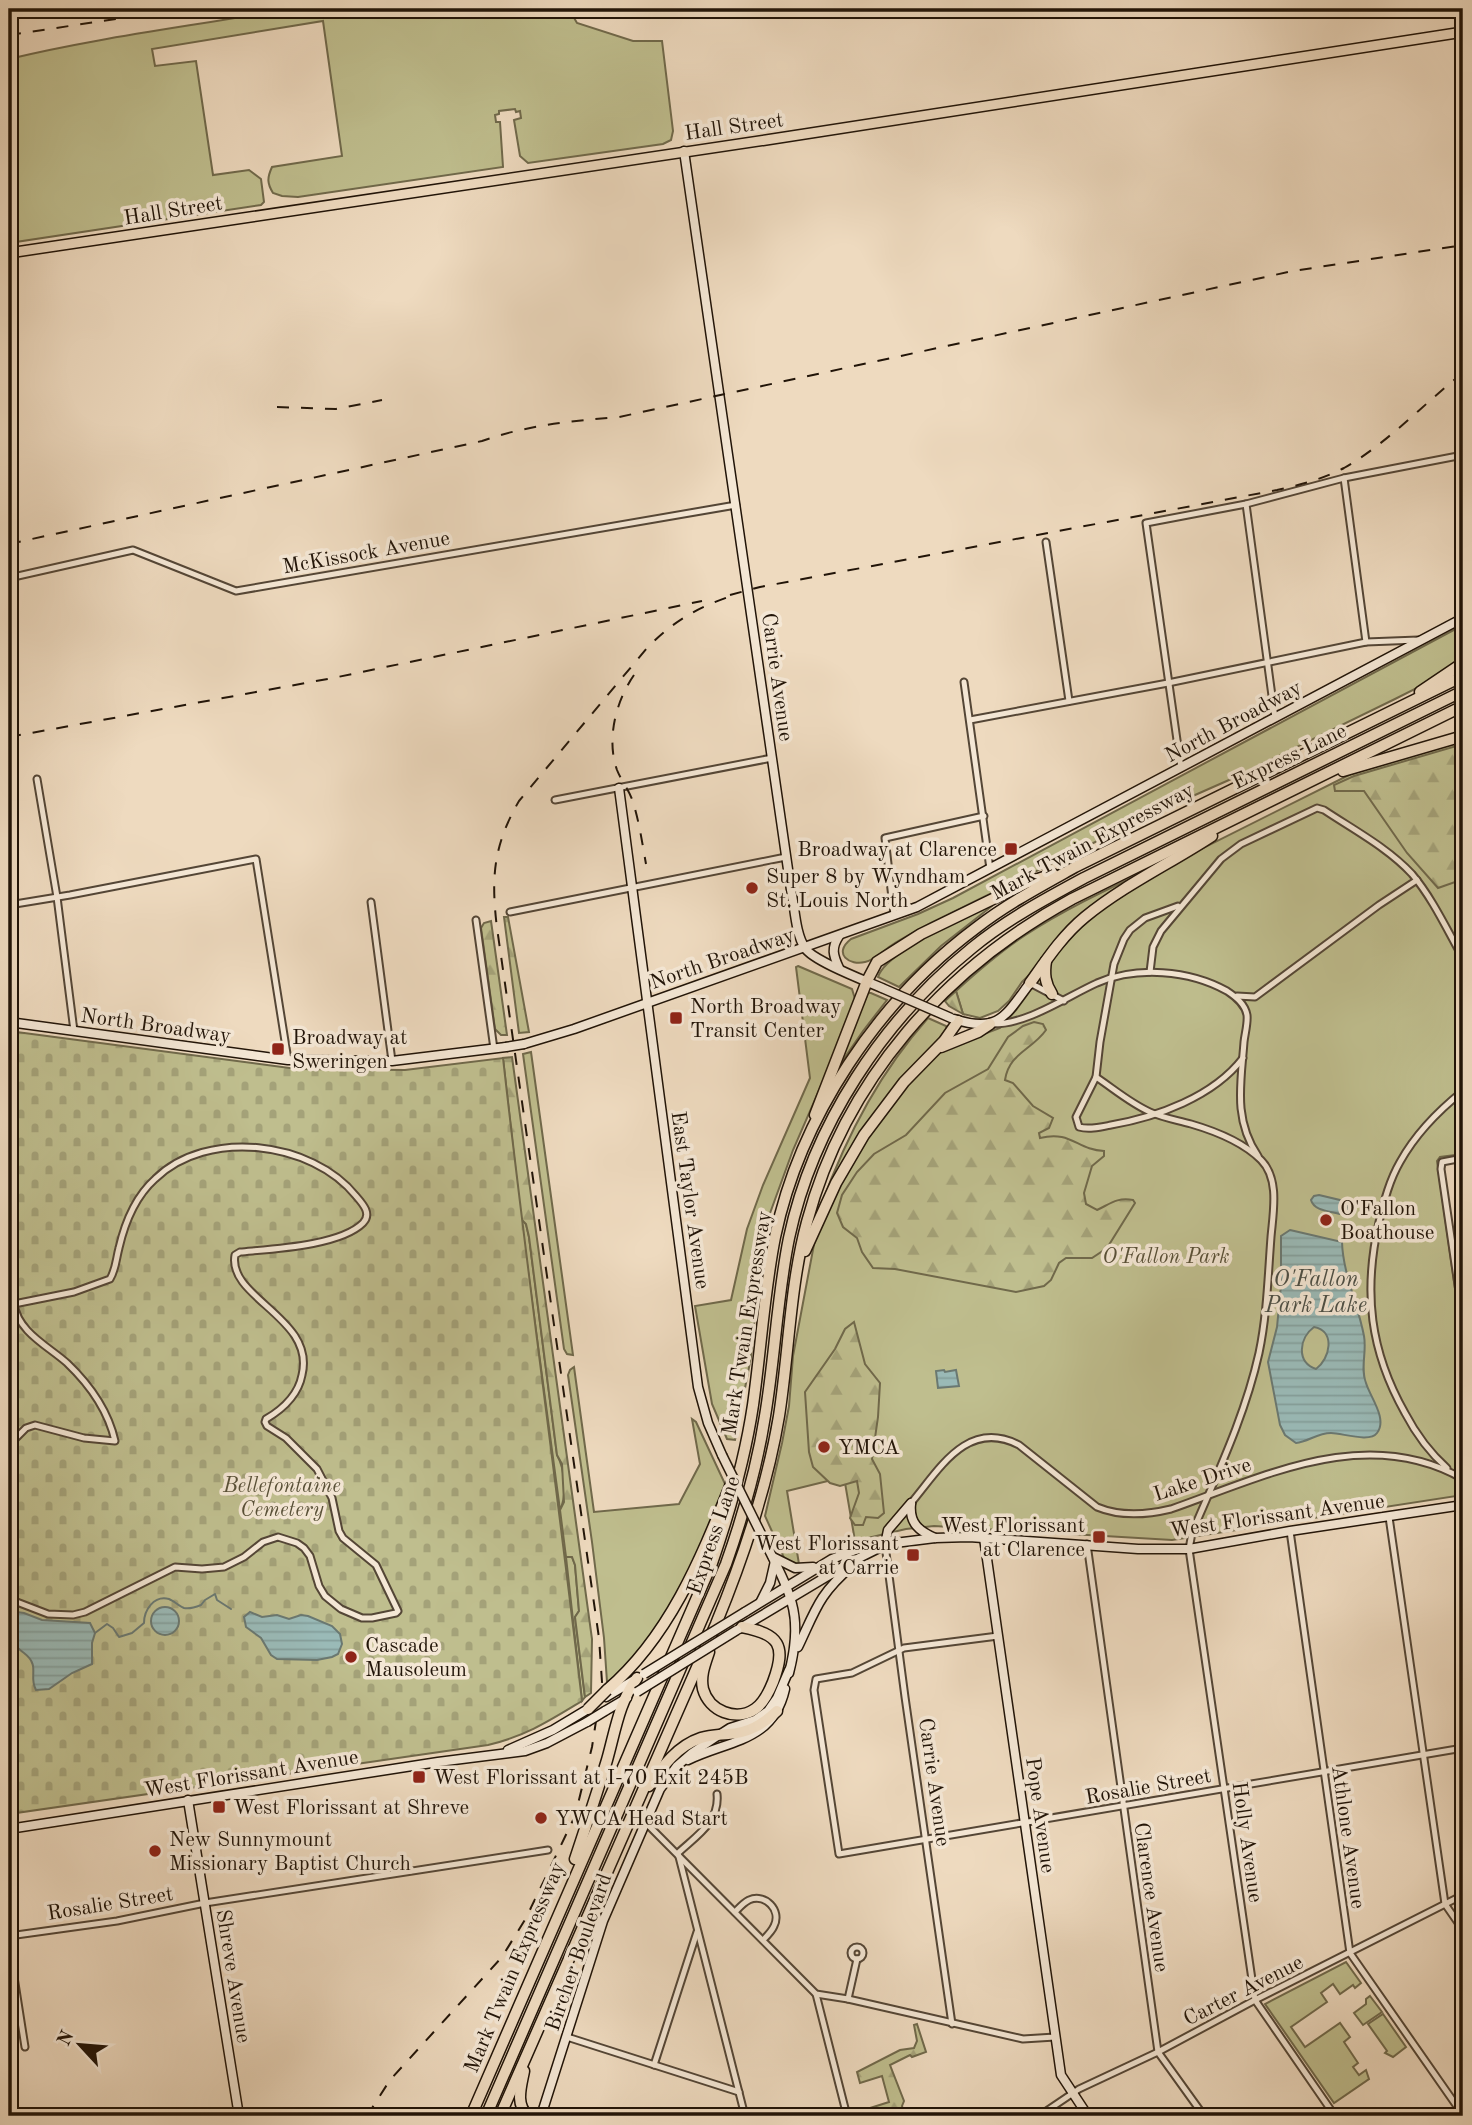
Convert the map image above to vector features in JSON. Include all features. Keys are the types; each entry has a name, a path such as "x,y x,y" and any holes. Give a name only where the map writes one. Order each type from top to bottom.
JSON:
{"highway":[{"path":"1391,711 1463,663"},
{"name":"Mark Twain Expressway","path":"471,2116 712,1563 745,1451 776,1236 803,1152 821,1112 849,1065 880,1021 909,988 957,943 991,916 1075,867 1463,676"},
{"name":"Express Lane","path":"486,2116 726,1564 759,1451 786,1256 795,1214 827,1133 870,1058 907,1009 940,976 973,947 1026,910 1094,873 1463,691"},
{"name":"Mark Twain Expressway","path":"500,2116 716,1623 744,1553 766,1480 779,1416 798,1267 813,1202 846,1124 886,1059 935,1000 982,957 1035,920 1072,899 1463,706"},
{"path":"1322,776 1463,736"},
{"path":"1030,982 1072,930 1103,904 1245,814"},
{"path":"803,1152 826,1081 877,962 920,934 1026,883 1075,867"},
{"path":"1047,960 1046,984 1052,994"},
{"path":"798,1267 836,1183 854,1151 915,1069 953,1029 954,1019"},
{"path":"934,1051 990,1024"},
{"path":"588,1709 637,1662 682,1594 705,1548 745,1451"},
{"path":"716,1623 703,1672 703,1688 711,1704 731,1714 748,1712 762,1702 779,1663 780,1651 771,1636 758,1630 739,1628"},
{"path":"573,1878 574,1862 596,1798 624,1699 641,1676"},
{"path":"636,1803 663,1765 678,1750 700,1738 752,1729 776,1711"},
{"path":"528,2052 520,2101 528,2116"}],"main road":[{"name":"Hall Street","path":"9,253 1463,32"},
{"path":"1440,36 1463,41"},
{"name":"Carrie Avenue","path":"684,151 786,857 804,948"},
{"name":"North Broadway","path":"9,1022 288,1060 392,1061 524,1044 574,1029 917,907 1463,618"},
{"name":"East Taylor Avenue","path":"619,788 698,1387 708,1423 722,1455 791,1597"},
{"path":"839,935 833,949 839,968"},
{"path":"804,948 815,958 882,988 954,1019 979,1025 999,1020 1030,982"},
{"path":"911,1503 910,1512 916,1526 935,1538"},
{"path":"885,1545 888,1530 911,1503"},
{"name":"West Florissant Avenue","path":"607,1693 641,1676 820,1566 863,1547 935,1538 984,1538 1161,1550 1189,1549 1463,1505"},
{"name":"Pope Avenue","path":"984,1538 1061,2075 1088,2116"},
{"name":"West Florissant Avenue","path":"9,1829 525,1751 587,1722 791,1597 885,1545"},
{"path":"761,1602 770,1583 772,1556 795,1568 820,1566"},
{"path":"794,1656 822,1595 863,1556"},
{"name":"Bircher Boulevard","path":"541,2116 603,1921 660,1789 677,1766 692,1753 730,1728 755,1720 768,1711 777,1698 794,1656 796,1623 791,1597"},
{"name":"Bircher Boulevard","path":"677,1766 753,1735 769,1723 783,1698 789,1670"},
{"name":"West Florissant Avenue","path":"499,1753 553,1730 588,1709"},
{"name":"Shreve Avenue","path":"188,1800 239,2116"}],"street":[{"path":"1181,768 1146,523 1246,503 1344,478 1463,455"},
{"path":"1344,478 1366,642"},
{"path":"1246,503 1275,718"},
{"name":"McKissock Avenue","path":"9,578 132,550 236,590 736,505"},
{"path":"1046,542 1069,701"},
{"path":"970,720 1366,642 1421,640"},
{"path":"964,682 990,869"},
{"path":"555,800 772,758"},
{"path":"37,779 57,897 74,1031"},
{"path":"1150,972 1156,940 1221,859 1241,844 1317,808 1381,848 1417,880 1463,958"},
{"path":"894,915 885,838 984,816"},
{"path":"510,912 786,857"},
{"path":"9,905 257,859 288,1060"},
{"path":"1189,1549 1192,1533 1242,1412 1259,1351 1265,1307 1273,1207 1271,1176 1249,1143 1242,1122 1240,1101 1250,1004 1255,997 1417,880"},
{"path":"371,902 392,1061"},
{"path":"1184,903 1145,918 1130,930 1118,953 1111,978 1096,1077 1076,1117 1077,1123 1085,1129 1095,1128 1166,1111 1223,1079 1243,1058"},
{"path":"476,920 494,1049"},
{"path":"990,1024 1002,1024 1049,1008 1111,978 1150,972 1201,980 1218,986 1234,995 1244,1007 1247,1016"},
{"path":"1030,982 1064,1001"},
{"path":"1234,995 1255,997"},
{"path":"1096,1077 1115,1092 1153,1113 1207,1128 1242,1146 1261,1160"},
{"path":"1451,1473 1425,1445 1387,1380 1373,1325 1371,1276 1372,1253 1384,1201 1400,1162 1427,1124 1463,1091"},
{"path":"9,1441 14,1440 26,1428 35,1425 84,1438 115,1441 108,1416 97,1397 66,1362 27,1330 14,1304 74,1292 110,1279 133,1206 144,1190 169,1167 186,1157 220,1149 258,1148 286,1152 323,1166 343,1182 367,1211 363,1223 344,1234 320,1242 240,1252 235,1255 235,1268 257,1298 293,1332 304,1355 301,1381 294,1395 265,1422 296,1447 317,1469 332,1498 343,1538 376,1566 398,1611 372,1618 351,1615 341,1609 325,1596 318,1586 310,1556 304,1548 278,1537 263,1542 244,1558 225,1567 175,1567 96,1608 73,1615 48,1614 9,1599"},
{"path":"1463,1158 1442,1162 1441,1169 1463,1318"},
{"name":"Lake Drive","path":"911,1503 960,1447 974,1440 990,1437 1011,1441 1089,1502 1106,1511 1127,1514 1171,1509 1289,1468 1354,1455 1415,1460 1463,1479"},
{"path":"1389,1517 1445,1904 1463,1930"},
{"name":"Athlone Avenue","path":"1290,1531 1350,1953 1463,2115"},
{"name":"Clarence Avenue","path":"1087,1544 1158,2052 1204,2116"},
{"name":"Carrie Avenue","path":"885,1545 952,2024"},
{"name":"Holly Avenue","path":"1189,1549 1255,2000 1335,2116"},
{"path":"899,1651 904,1648 998,1636"},
{"name":"Rosalie Street","path":"899,1651 852,1673 816,1679 814,1690 839,1854 1463,1748"},
{"path":"678,1853 713,1819 717,1794"},
{"path":"646,1823 816,1994 847,2116"},
{"name":"Rosalie Street","path":"9,1936 117,1921 205,1903 548,1850"},
{"path":"678,1853 745,2116"},
{"name":"Carter Avenue","path":"1039,2116 1072,2094 1463,1895"},
{"path":"735,1912 748,1900 756,1898 770,1904 775,1910 776,1919 763,1940"},
{"path":"654,2065 697,1932"},
{"path":"9,1945 25,2047"},
{"path":"848,1999 857,1959"},
{"path":"816,1994 1023,2039 1055,2037"},
{"path":"567,2037 739,2092"}],"green space":[{"path":"287,9 569,9 577,23 633,41 662,41 673,131 671,140 663,144 528,163 520,156 514,120 521,118 520,111 499,111 499,114 495,115 496,122 500,122 503,167 298,197 273,193 268,180 272,167 342,156 323,21 152,49 155,66 196,61 213,175 249,170 261,179 264,202 261,205 9,243 9,59 112,38"},
{"path":"1463,625 1463,660 1425,684 931,923 869,961 859,963 845,958 843,949 851,939 953,898"},
{"name":"O'Fallon Park","path":"1463,740 1463,1154 1440,1157 1437,1161 1463,1345 1463,1495 1172,1540 934,1526 906,1529 855,1541 844,1477 787,1491 799,1564 785,1560 765,1516 789,1406 793,1356 815,1239 837,1185 864,1140 910,1080 942,1050 1000,1028 1076,932 1099,911 1187,856 1351,774"},
{"path":"1463,744 1463,883 1455,882 1438,888 1407,853 1364,791 1335,791 1334,785 1354,776"},
{"path":"1165,862 1119,889 1022,982 998,1011 980,1018 963,1014 956,991 1006,949 1075,906"},
{"path":"991,904 992,906 941,946 899,987 878,977 884,967 911,946"},
{"path":"504,917 508,917 529,1032 519,1033"},
{"path":"491,921 507,1035 501,1035 495,1029 481,928 484,923"},
{"path":"798,966 852,989 855,999 848,1024 793,1150 769,1216 760,1262 751,1357 735,1440 727,1439 712,1404 695,1306 731,1300 747,1229 763,1185 810,1078"},
{"path":"956,991 963,1014 945,1001"},
{"path":"868,993 887,1000 832,1076"},
{"path":"928,1018 946,1026 947,1030 913,1068 821,1206 841,1155 879,1083"},
{"path":"1034,1022 1043,1024 1046,1030 1011,1064 1005,1080 1013,1083 1033,1106 1053,1118 1049,1128 1039,1133 1040,1138 1067,1138 1104,1151 1104,1156 1092,1166 1084,1193 1086,1204 1097,1210 1118,1200 1133,1200 1135,1203 1107,1248 1092,1258 1066,1258 1059,1263 1051,1280 1044,1286 1016,1292 895,1269 873,1268 862,1252 857,1238 843,1227 837,1213 842,1195 857,1172 874,1154 906,1135 945,1093 988,1069 1008,1037"},
{"name":"Bellefontaine Cemetery","path":"9,1031 297,1069 405,1070 503,1058 582,1701 526,1732 488,1745 9,1814"},
{"path":"531,1052 573,1355 567,1354 564,1349 523,1054"},
{"path":"512,1057 592,1639 591,1693 585,1697 575,1617 579,1611 575,1565 572,1557 566,1557 560,1510 564,1502 562,1464 557,1455 529,1237 526,1224 521,1219 503,1058"},
{"path":"521,1219 526,1224 529,1237 557,1455 563,1475 564,1497 560,1510"},
{"path":"854,1322 865,1364 880,1383 872,1459 880,1474 884,1513 878,1518 866,1517 863,1525 855,1525 850,1518 859,1493 857,1481 840,1486 830,1483 813,1467 809,1452 805,1392 835,1349 845,1329"},
{"path":"574,1367 594,1512 679,1504 700,1464 692,1419 696,1422 726,1486 705,1541 654,1635 621,1673 607,1682 592,1542 568,1375"},
{"path":"566,1557 572,1557 575,1565 579,1611 575,1617 585,1697 582,1701"},
{"path":"1346,1962 1361,1983 1340,1994 1333,1984 1321,1993 1327,2002 1291,2027 1305,2047 1340,2023 1350,2037 1344,2042 1358,2063 1353,2067 1359,2075 1366,2070 1369,2079 1334,2103 1265,2004"},
{"path":"1370,1996 1382,2012 1363,2025 1354,2013 1366,2004 1366,1999"},
{"path":"1383,2014 1406,2047 1393,2057 1385,2053 1387,2051 1368,2024"},
{"path":"917,2024 926,2052 912,2057 910,2055 890,2065 904,2101 903,2110 896,2116 870,2116 870,2108 889,2102 882,2076 860,2083 857,2072 900,2050 914,2048 917,2041 914,2025"}],"water":[{"path":"1319,1195 1344,1201 1348,1209 1340,1214 1319,1208 1311,1200"},
{"name":"O'Fallon Park Lake","path":"1290,1230 1342,1242 1345,1266 1364,1336 1364,1377 1380,1421 1380,1427 1373,1436 1326,1433 1296,1443 1285,1435 1280,1425 1268,1362 1277,1327 1281,1285 1281,1236","holes":["1314,1327 1326,1334 1328,1346 1325,1359 1316,1369 1305,1361 1302,1350 1309,1332"]},
{"path":"956,1370 959,1386 938,1388 936,1371"},
{"path":"165,1607 175,1611 179,1621 175,1631 165,1635 155,1631 151,1621 155,1611"},
{"path":"9,1611 42,1620 90,1623 95,1633 92,1664 72,1673 49,1689 36,1690 32,1662 9,1643"},
{"path":"250,1612 262,1617 277,1615 289,1619 308,1616 332,1626 340,1634 342,1644 338,1654 317,1660 277,1659 271,1655 261,1638 246,1627 244,1617"}],"waterway":[{"path":"95,1633 107,1624 119,1637 132,1633 144,1623 146,1613 154,1601 164,1598 188,1608 201,1605 215,1594 217,1600 231,1609"}],"railway":[{"path":"9,35 183,9"},
{"path":"9,544 482,441 533,427 619,417 1293,271 1463,245"},
{"path":"730,595 760,587 1277,490 1311,481 1336,472 1360,458 1463,373"},
{"path":"277,407 336,409 382,400"},
{"path":"367,2116 390,2080 502,1957 526,1918 575,1816 592,1747 602,1682 599,1638 497,928 494,878 499,848 519,801 647,648 688,615 737,594"},
{"path":"9,737 333,678 702,601"},
{"path":"634,675 618,708 612,746 617,770 634,807 646,864"}],"place":[{"name":"Broadway at Clarence","path":"1011,849"},
{"name":"Super 8 by Wyndham St. Louis North","path":"752,888"},
{"name":"North Broadway Transit Center","path":"676,1018"},
{"name":"Broadway at Sweringen","path":"278,1049"},
{"name":"O'Fallon Boathouse","path":"1326,1220"},
{"name":"YMCA","path":"824,1447"},
{"name":"West Florissant at Clarence","path":"1099,1537"},
{"name":"West Florissant at Carrie","path":"913,1555"},
{"name":"Cascade Mausoleum","path":"351,1657"},
{"name":"West Florissant at I-70 Exit 245B","path":"419,1777"},
{"name":"West Florissant at Shreve","path":"219,1807"},
{"name":"YWCA Head Start","path":"541,1818"},
{"name":"New Sunnymount Missionary Baptist Church","path":"155,1851"}]}
